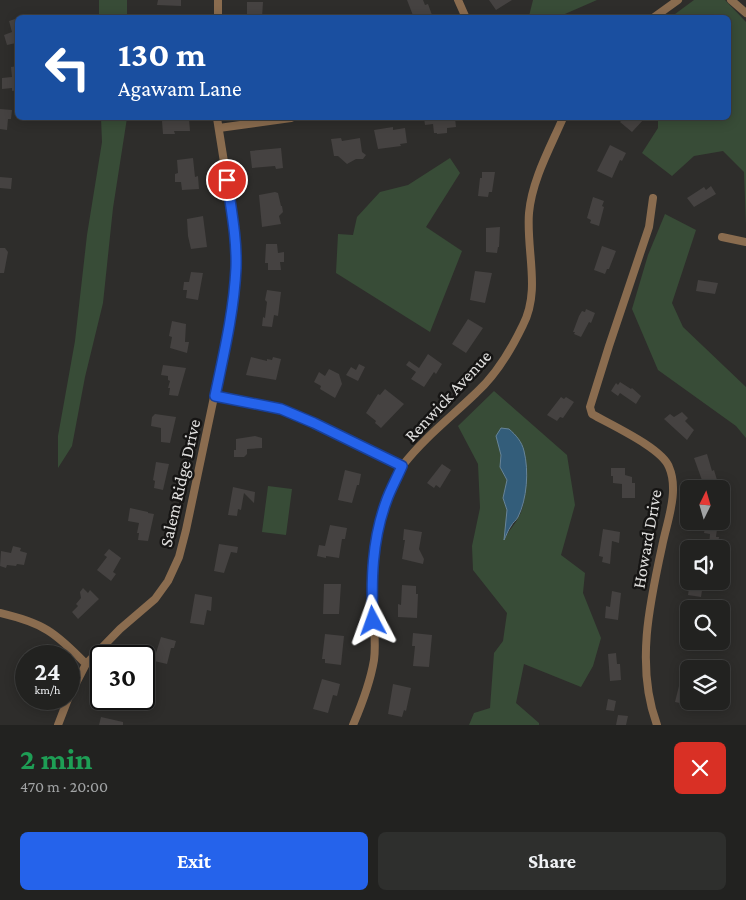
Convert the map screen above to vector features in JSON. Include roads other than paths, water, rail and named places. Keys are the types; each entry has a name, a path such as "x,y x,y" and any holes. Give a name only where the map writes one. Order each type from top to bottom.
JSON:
{"street":[{"path":"218,0 218,15"},
{"path":"458,0 465,15"},
{"path":"657,15 678,0"},
{"path":"731,0 746,13"},
{"name":"Salem Ridge Drive","path":"80,675 86,664 120,629 155,599 168,581 179,557 234,302 235,231 218,120"},
{"path":"219,128 277,120"},
{"name":"Renwick Avenue","path":"353,725 368,688 374,658 371,587 373,556 386,500 402,466 446,419 477,392 501,364 524,324 531,305 533,288 529,215 531,195 562,120"},
{"name":"Howard Drive","path":"653,198 649,227 608,346 590,407 592,414 657,452 669,466 673,488 653,590 645,647 651,700 657,725"},
{"path":"722,237 746,242"},
{"path":"215,396 281,409 402,466"},
{"path":"0,613 36,623 52,632 86,664"},
{"name":"Salem Ridge Drive","path":"58,725 64,710"}],"water":[{"path":"501,428 509,429 520,442 526,459 527,476 521,510 504,540 507,510 503,498 507,480 500,467 501,455 496,436"}]}
